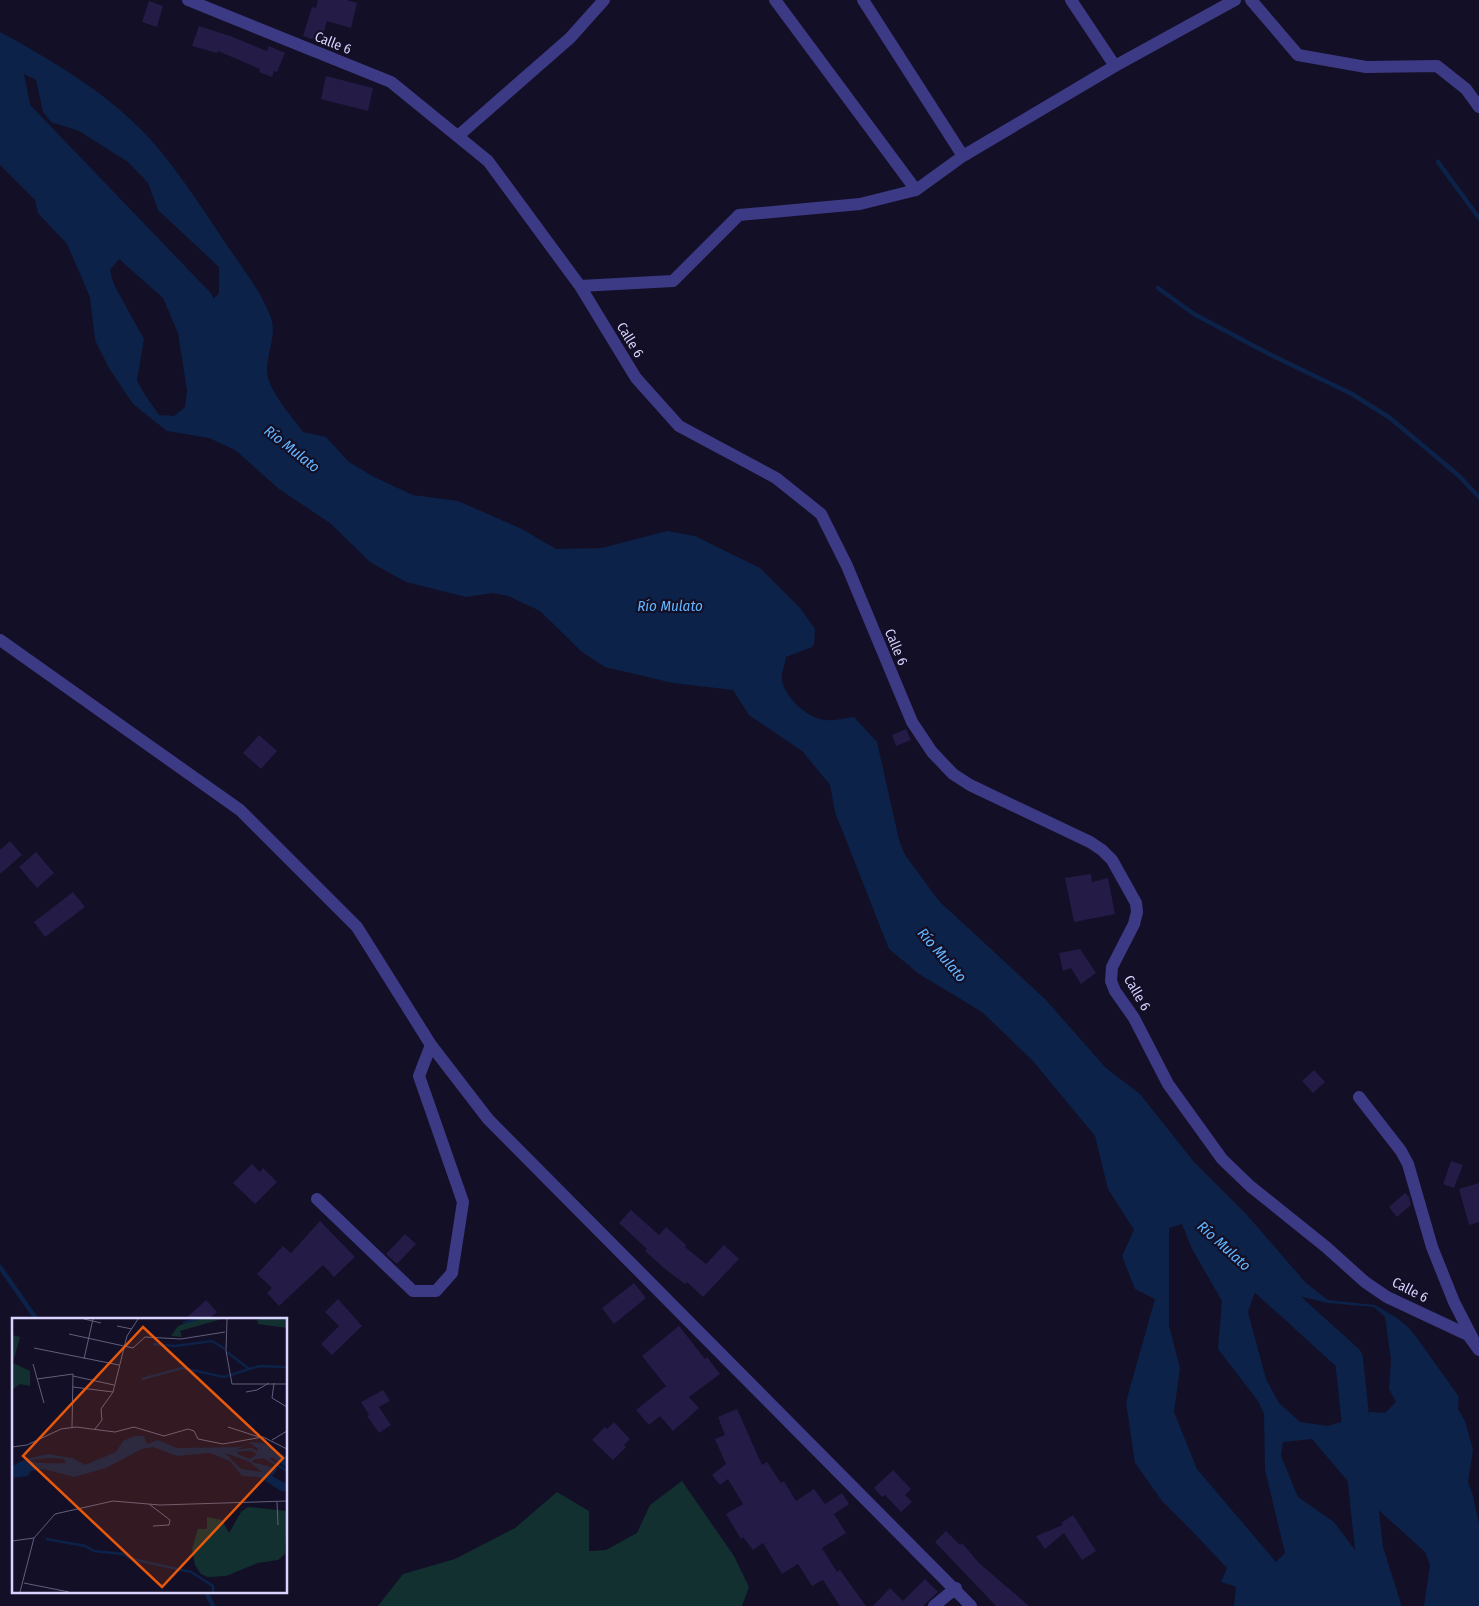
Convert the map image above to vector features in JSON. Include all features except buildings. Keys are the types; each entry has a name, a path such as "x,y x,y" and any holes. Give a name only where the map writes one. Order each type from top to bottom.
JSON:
{"street":[{"name":"Calle 6","path":"188,0 391,82 488,161 580,286 636,378 679,426 776,478 821,514 847,566 912,722 932,752 959,778 998,800 1090,842 1112,860 1136,903 1137,912 1134,924 1112,967 1110,981 1114,991 1134,1018 1168,1084 1222,1159 1250,1186 1326,1247 1365,1282 1387,1297 1468,1335 1478,1349"},
{"path":"458,136 570,38 604,0"},
{"path":"775,0 916,190"},
{"path":"863,0 963,156"},
{"path":"1071,0 1115,66"},
{"path":"580,286 673,281 739,214 860,204 916,190 963,156 1115,66 1235,0"},
{"path":"1251,0 1298,55 1366,67 1436,66 1466,89 1479,107"},
{"path":"0,640 240,810 357,927 431,1045 488,1119 972,1606"},
{"path":"317,1199 413,1291 436,1291 452,1273 463,1202 419,1076 431,1045"},
{"path":"1359,1097 1401,1151 1408,1164 1432,1248 1454,1302 1478,1349"},
{"path":"934,1606 956,1588"}],"green space":[{"path":"682,1481 734,1556 749,1587 742,1606 378,1606 403,1574 455,1559 515,1528 557,1492 589,1511 589,1551 606,1550 637,1533 650,1505"}],"water":[{"name":"Río Mulato","path":"0,32 64,69 105,97 141,130 175,170 249,277 266,306 273,329 267,363 268,378 275,394 303,432 326,437 349,462 374,477 413,495 458,501 522,529 556,549 602,548 667,531 695,536 760,568 800,608 815,629 812,647 786,657 782,678 784,687 793,701 806,712 820,719 827,720 854,717 877,742 899,840 905,855 939,901 1045,999 1106,1068 1140,1094 1194,1162 1247,1215 1306,1283 1328,1300 1375,1305 1397,1318 1417,1338 1459,1397 1458,1409 1465,1421 1473,1450 1468,1482 1479,1524 1479,1606 1424,1606 1430,1565 1425,1552 1351,1485 1312,1439 1283,1442 1281,1456 1298,1497 1334,1522 1361,1558 1379,1599 1380,1606 1234,1606 1236,1587 1221,1582 1227,1568 1162,1501 1135,1463 1126,1402 1155,1299 1135,1289 1122,1256 1134,1230 1108,1189 1095,1136 1033,1061 982,1012 919,974 889,949 835,812 830,785 802,751 749,715 733,690 673,683 605,667 582,652 540,611 508,596 493,593 466,597 406,582 370,562 330,523 279,489 235,450 209,438 167,431 133,404 109,368 95,340 90,297 67,244 38,213 35,200 0,165","holes":["24,74 36,80 43,112 51,122 79,131 128,162 148,183 158,210 219,267 219,293 210,303 196,304 139,247 105,220 56,167 35,129","119,259 163,298 178,333 187,391 185,407 174,416 159,415 137,380 144,339 114,285 110,270","1182,1224 1192,1249 1222,1301 1218,1349 1258,1401 1264,1414 1265,1470 1285,1553 1276,1562 1197,1469 1174,1412 1180,1368 1169,1326 1169,1228","1260,1278 1285,1293 1328,1303 1374,1307 1385,1317 1391,1360 1389,1389 1396,1402 1385,1413 1371,1412 1328,1426 1300,1422 1279,1403 1266,1379 1248,1312"]}],"waterway":[{"name":"Río Mulato","path":"0,98 6,100 200,302 215,339"},
{"path":"1438,162 1479,218"},
{"path":"1158,288 1194,314 1271,355 1352,394 1390,418 1458,475 1479,497"},
{"name":"Río Mulato","path":"1232,1253 1349,1359 1369,1549 1387,1606"},
{"path":"0,1267 36,1318"},
{"path":"207,1594 213,1606"}]}
